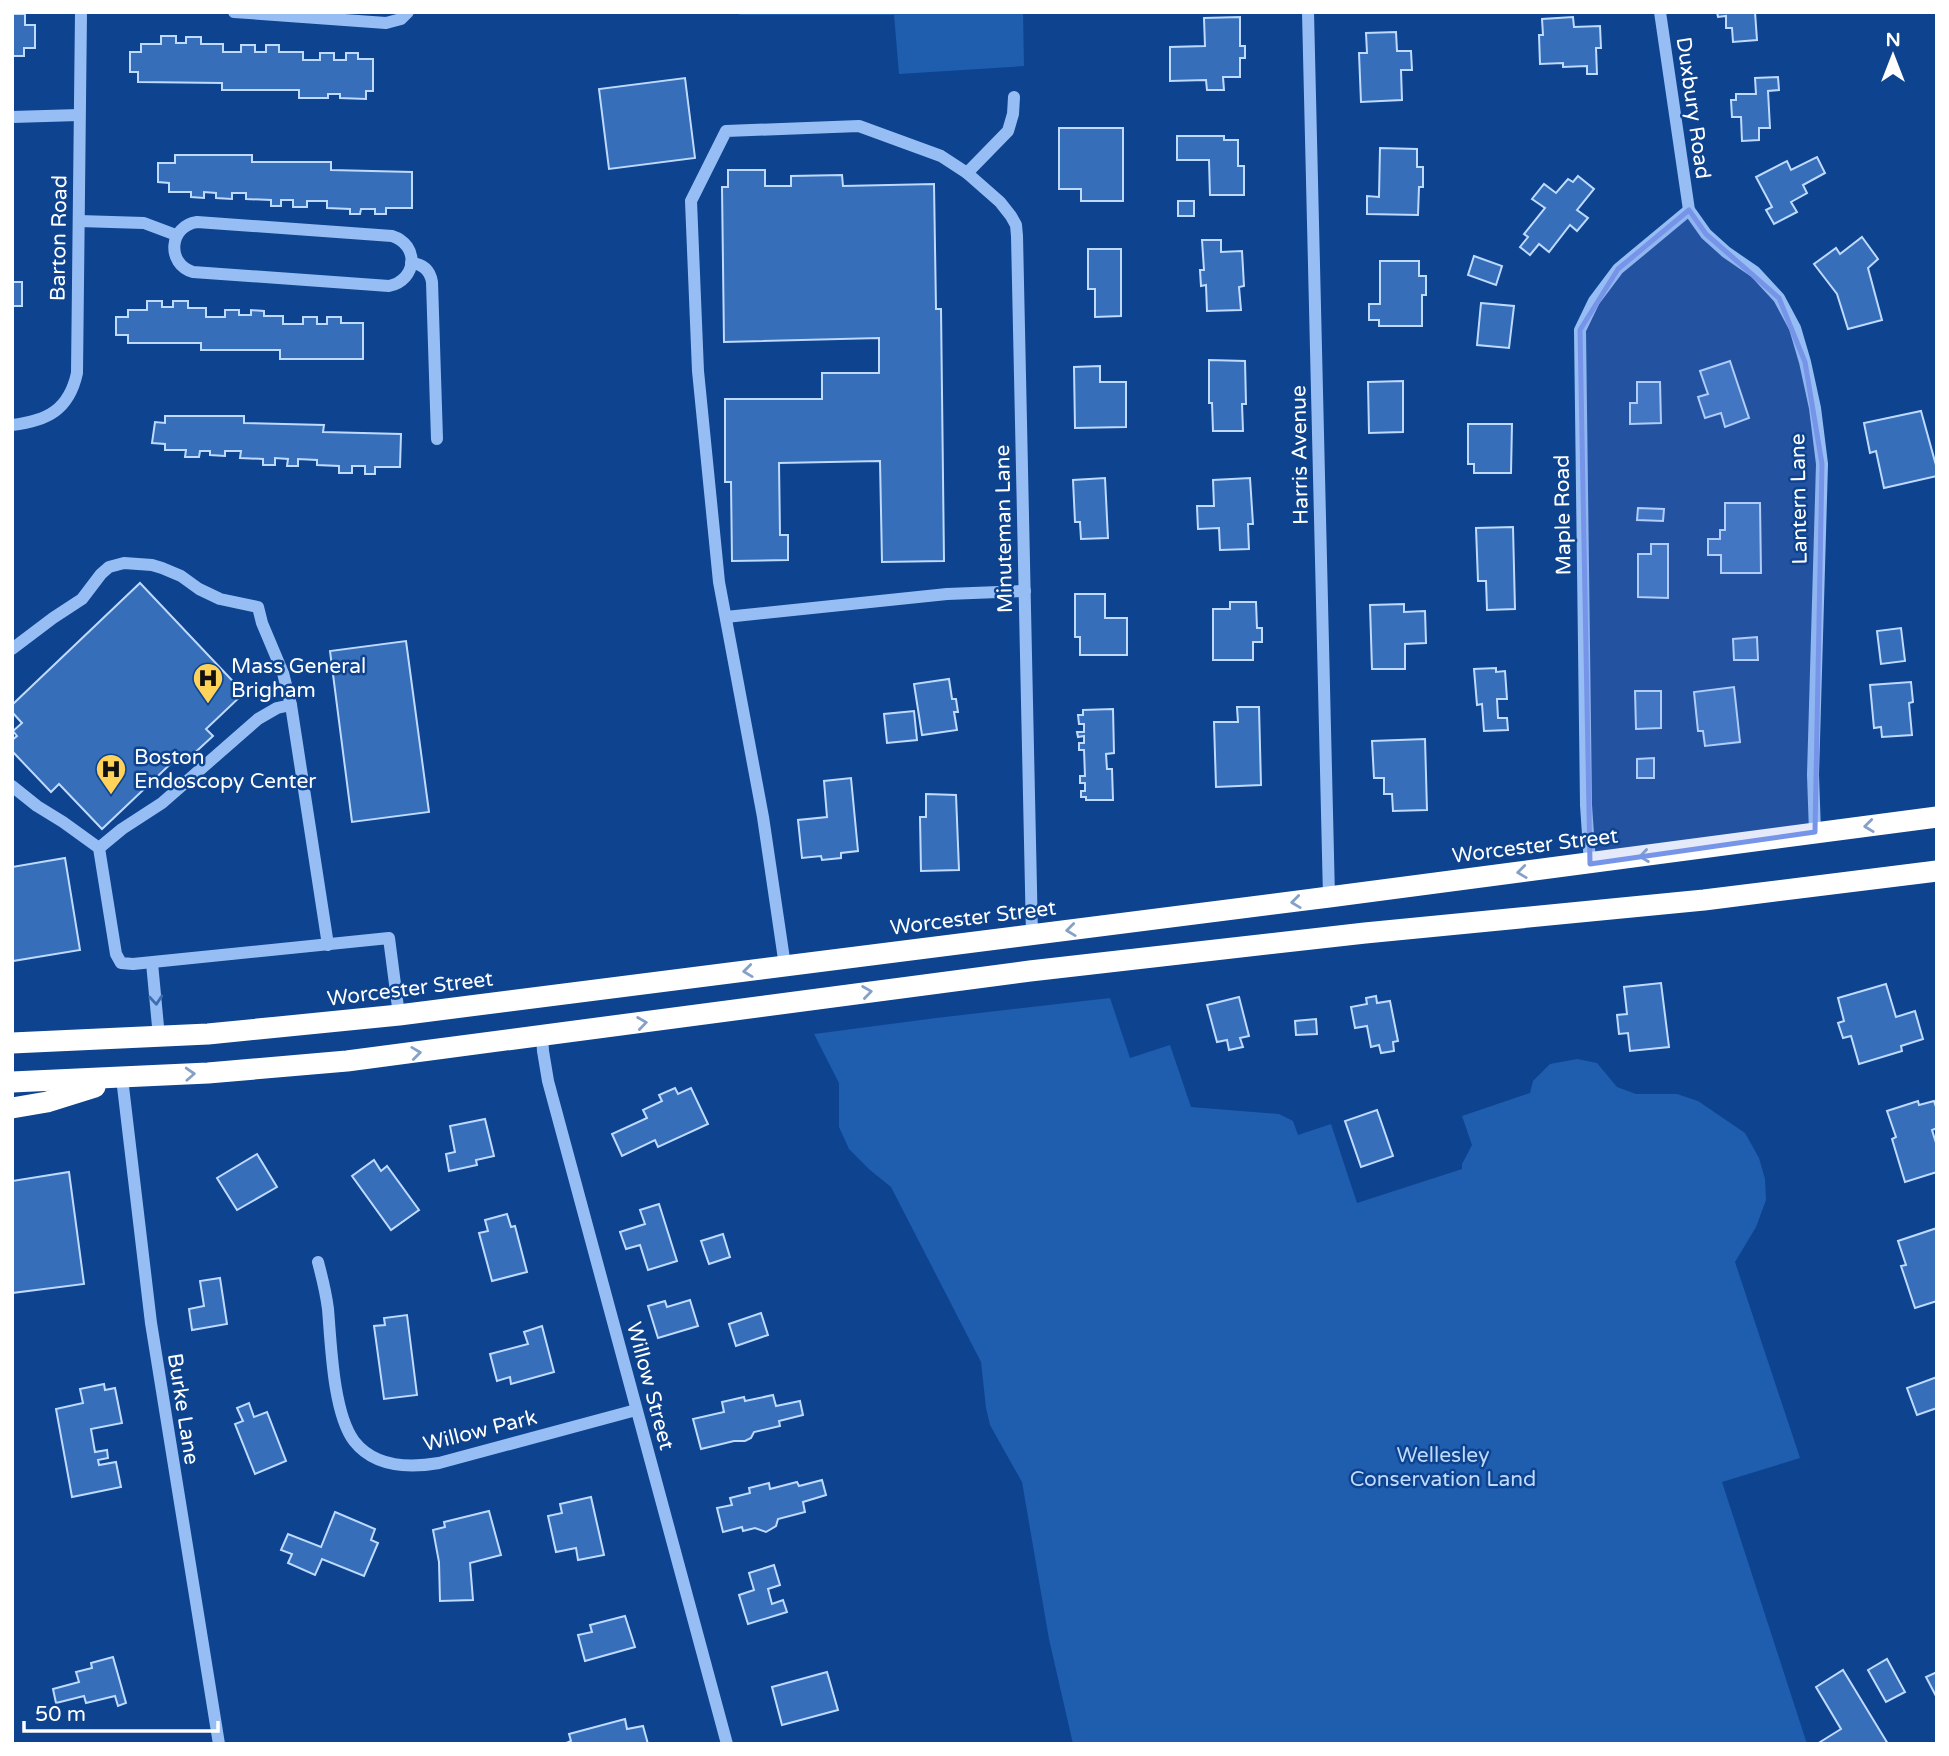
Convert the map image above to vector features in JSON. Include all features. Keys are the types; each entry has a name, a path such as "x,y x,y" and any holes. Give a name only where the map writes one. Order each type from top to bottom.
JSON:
{"highway":[{"name":"Worcester Street","path":"12,1043 159,1037 295,1027 399,1015 1590,864 1937,817"},
{"path":"12,1082 121,1078 346,1061 1030,971 1353,934 1704,900 1937,871"},
{"path":"12,1108 47,1102 121,1078"}],"street":[{"name":"Barton Road","path":"12,425 32,423 53,414 69,397 77,373 80,12"},
{"path":"234,12 386,23 398,21 408,12"},
{"name":"Harris Avenue","path":"1308,12 1329,897"},
{"name":"Duxbury Road","path":"1660,12 1689,210"},
{"path":"967,173 1008,131 1014,97"},
{"path":"12,117 79,115"},
{"name":"Minuteman Lane","path":"726,617 719,582 698,371 691,201 726,131 859,126 941,156 967,173 1006,209 1016,225 1032,935"},
{"name":"Lantern Lane","path":"1689,210 1706,234 1755,272 1779,298 1795,328 1810,385 1822,464 1813,775 1815,832"},
{"name":"Maple Road","path":"1590,864 1586,805 1580,330 1594,301 1618,270 1689,210"},
{"path":"79,221 144,223 176,235"},
{"path":"200,222 392,236 408,246 411,263 409,273 403,281 388,286 196,272 184,269 176,259 176,235 187,224 200,222"},
{"path":"411,263 426,269 432,282 437,439"},
{"path":"12,649 82,598 109,567 124,563 152,565 181,576 220,599 258,607 283,673 291,705 328,945"},
{"path":"785,966 763,817 726,617 947,594 1025,591"},
{"path":"99,848 121,829 162,803 258,719 277,708 291,705"},
{"path":"12,786 99,848 118,959 121,963 152,963 388,939 399,1015"},
{"path":"152,963 159,1037"},
{"name":"Willow Street","path":"542,1036 548,1081 727,1744"},
{"name":"Burke Lane","path":"121,1078 151,1323 219,1744"},
{"name":"Willow Park","path":"318,1262 327,1306 333,1370 348,1432 355,1443 380,1459 393,1465 407,1466 439,1463 636,1410"}],"highlighted area":[{"path":"1689,210 1706,234 1779,298 1805,362 1822,464 1815,832 1590,864 1580,330 1618,269"}],"green space":[{"path":"738,12 1023,12 1024,66 899,74 894,15 739,15"},
{"name":"Wellesley Conservation Land","path":"1110,998 1130,1058 1170,1045 1191,1107 1279,1114 1293,1121 1298,1135 1331,1124 1357,1203 1462,1169 1472,1145 1462,1116 1530,1093 1533,1081 1550,1064 1577,1059 1597,1063 1617,1087 1636,1094 1677,1094 1698,1101 1745,1133 1759,1158 1765,1179 1766,1200 1756,1227 1735,1262 1800,1458 1722,1482 1807,1744 1073,1744 1049,1639 1022,1482 990,1425 981,1362 891,1187 849,1149 839,1127 839,1083 814,1034"}],"building":[{"path":"1717,12 1755,12 1757,40 1733,42 1732,28 1726,28 1726,16 1718,17"},
{"path":"12,14 25,14 25,25 35,25 35,48 24,48 24,56 12,56"},
{"path":"1240,17 1240,46 1245,46 1245,58 1240,58 1240,77 1223,77 1224,90 1207,90 1206,80 1170,81 1170,47 1205,46 1204,18"},
{"path":"1573,17 1574,27 1600,26 1601,48 1596,48 1597,74 1587,74 1587,66 1540,64 1539,35 1543,35 1542,19"},
{"path":"1396,32 1397,51 1411,51 1412,70 1401,70 1402,100 1361,102 1359,53 1367,53 1366,33"},
{"path":"161,36 176,36 176,43 186,43 186,37 201,37 201,44 223,44 223,52 241,52 241,45 255,45 255,52 266,52 266,45 279,45 279,52 303,52 303,60 320,60 320,53 334,53 334,60 346,60 346,53 358,53 358,59 373,59 373,91 366,91 366,99 340,98 340,94 328,94 328,98 299,98 299,90 222,90 222,83 138,82 138,72 130,72 130,52 141,52 141,44 161,44"},
{"path":"1778,77 1779,90 1768,91 1770,128 1759,128 1759,140 1742,141 1741,117 1732,117 1731,100 1736,100 1736,94 1756,94 1755,78"},
{"path":"685,78 695,158 609,169 599,89"},
{"path":"1059,128 1123,128 1123,201 1081,201 1081,189 1059,189"},
{"path":"1177,136 1224,136 1224,140 1238,140 1238,166 1244,166 1244,195 1210,195 1209,160 1177,160"},
{"path":"1380,148 1417,149 1417,167 1423,167 1418,215 1367,214 1367,196 1379,197"},
{"path":"175,155 252,155 252,162 331,162 331,170 412,172 412,208 386,208 386,214 375,214 375,209 361,209 360,214 350,214 350,209 327,208 327,201 307,201 307,207 293,207 293,200 281,200 281,206 271,206 271,200 246,199 246,193 232,193 232,199 216,198 216,193 204,192 204,198 191,197 191,192 169,192 169,183 158,182 158,163 175,163"},
{"path":"1817,157 1825,173 1803,185 1807,193 1791,202 1797,212 1774,224 1766,210 1772,207 1756,177 1787,161 1791,170"},
{"path":"728,170 765,170 765,186 791,186 791,176 842,175 843,186 934,184 936,309 941,309 944,561 882,562 880,461 779,463 780,535 788,535 788,560 732,561 731,482 725,482 725,399 822,399 822,373 879,373 879,338 724,342 722,187 728,187"},
{"path":"1578,176 1594,189 1577,210 1588,218 1577,231 1570,225 1549,252 1539,244 1530,255 1520,247 1528,237 1524,234 1545,208 1532,199 1544,184 1556,193 1568,179 1573,182"},
{"path":"1178,201 1194,201 1194,216 1178,216"},
{"path":"1862,237 1878,259 1868,268 1882,320 1848,329 1837,294 1814,264 1836,248 1840,254"},
{"path":"1202,240 1221,240 1221,252 1242,251 1244,286 1239,287 1241,310 1207,311 1206,285 1201,286 1200,270 1204,270"},
{"path":"1088,249 1121,249 1121,316 1095,317 1095,289 1088,289"},
{"path":"1474,256 1502,266 1496,285 1468,275"},
{"path":"1380,261 1419,261 1419,276 1426,276 1426,295 1422,295 1422,326 1379,326 1379,320 1369,320 1369,304 1380,304"},
{"path":"12,282 22,282 22,306 12,306"},
{"path":"147,301 162,301 162,307 173,307 173,301 188,301 188,308 206,308 206,317 225,317 225,310 239,310 239,315 251,315 251,310 264,311 264,316 283,316 283,324 303,324 303,317 317,317 317,324 327,324 327,317 341,317 341,323 363,323 363,359 280,359 280,350 201,350 201,343 128,343 128,335 116,335 116,317 128,317 128,310 147,310"},
{"path":"1481,303 1514,306 1509,348 1477,345"},
{"path":"1209,360 1245,361 1246,404 1242,404 1243,431 1213,431 1212,403 1209,403"},
{"path":"1730,361 1749,418 1725,427 1721,413 1705,418 1698,397 1708,394 1700,371"},
{"path":"1100,366 1100,382 1126,382 1126,427 1075,428 1074,367"},
{"path":"1403,381 1403,432 1369,433 1368,382"},
{"path":"1637,382 1660,382 1661,423 1630,424 1630,403 1637,403"},
{"path":"1921,411 1937,476 1884,488 1876,451 1870,453 1864,423"},
{"path":"165,416 244,416 244,423 324,425 323,432 401,434 400,467 375,467 375,474 365,474 365,466 352,466 352,473 339,473 339,466 317,465 317,460 298,459 298,466 287,466 288,459 275,458 275,465 263,465 263,459 240,458 241,451 225,451 225,456 200,451 199,457 185,457 186,450 165,450 165,444 152,443 155,422 165,423"},
{"path":"1468,424 1512,424 1511,473 1474,473 1474,464 1468,464"},
{"path":"1105,478 1108,538 1081,539 1080,522 1075,522 1073,480"},
{"path":"1250,478 1253,524 1248,524 1249,549 1220,550 1219,528 1198,529 1197,506 1214,506 1213,480"},
{"path":"1725,503 1760,503 1761,573 1721,573 1721,555 1708,555 1708,539 1720,539 1720,530 1725,530"},
{"path":"1638,508 1664,509 1663,521 1637,520"},
{"path":"1513,527 1515,609 1487,610 1486,581 1478,581 1476,528"},
{"path":"1651,544 1668,544 1668,598 1638,597 1638,554 1651,554"},
{"path":"140,583 244,693 206,729 213,736 188,759 182,753 102,829 59,784 51,792 12,751 12,740 17,736 13,731 22,723 12,712 12,705"},
{"path":"1075,594 1105,594 1105,618 1127,618 1127,655 1080,655 1080,637 1075,637"},
{"path":"1230,602 1256,602 1257,628 1262,628 1262,642 1253,642 1253,660 1213,660 1213,609 1230,609"},
{"path":"1404,604 1404,612 1425,611 1426,643 1405,644 1405,669 1372,669 1370,605"},
{"path":"1901,628 1905,661 1881,664 1877,631"},
{"path":"1757,637 1758,660 1734,660 1733,639"},
{"path":"406,641 429,812 352,822 330,651"},
{"path":"1496,668 1496,672 1505,671 1507,699 1497,699 1498,718 1507,718 1508,730 1484,731 1482,704 1477,705 1474,669"},
{"path":"949,679 952,699 956,699 958,712 954,712 957,730 922,735 914,684"},
{"path":"1911,682 1913,702 1909,703 1912,735 1882,737 1881,727 1874,728 1870,685"},
{"path":"1734,687 1740,742 1705,746 1703,731 1698,731 1694,692"},
{"path":"1635,691 1661,691 1661,728 1636,729"},
{"path":"1237,707 1259,707 1261,785 1216,787 1214,722 1238,722"},
{"path":"1113,709 1114,753 1106,754 1107,769 1112,769 1113,800 1086,800 1086,797 1081,797 1081,791 1085,791 1085,783 1080,783 1080,776 1085,776 1084,750 1079,750 1079,743 1084,743 1084,736 1078,737 1077,732 1084,732 1084,724 1079,724 1078,715 1083,715 1083,710"},
{"path":"914,711 917,740 887,743 884,714"},
{"path":"1425,739 1427,810 1393,811 1392,794 1384,794 1384,778 1374,778 1372,741"},
{"path":"1654,758 1654,778 1637,778 1637,759"},
{"path":"851,778 858,851 841,853 841,858 802,858 798,820 827,817 824,781"},
{"path":"926,794 956,795 959,870 921,871 920,817 926,817"},
{"path":"65,858 80,950 13,961 12,867"},
{"path":"1661,983 1669,1047 1630,1051 1628,1033 1619,1034 1617,1015 1627,1014 1624,987"},
{"path":"1886,984 1896,1017 1915,1011 1923,1039 1901,1046 1902,1051 1859,1064 1851,1036 1843,1038 1838,1023 1844,1021 1838,998"},
{"path":"1376,996 1377,1003 1390,1001 1398,1041 1393,1042 1394,1051 1381,1053 1379,1045 1371,1047 1367,1026 1355,1028 1351,1007 1367,1004 1366,998"},
{"path":"1239,997 1249,1036 1240,1038 1243,1047 1229,1050 1227,1040 1217,1042 1207,1005"},
{"path":"1316,1019 1317,1034 1296,1035 1295,1021"},
{"path":"675,1088 678,1094 691,1088 708,1124 658,1147 655,1140 622,1156 612,1134 647,1118 643,1110 662,1101 659,1095"},
{"path":"1918,1101 1919,1105 1934,1101 1937,1110 1937,1128 1932,1130 1937,1146 1937,1172 1905,1182 1892,1139 1896,1137 1887,1111"},
{"path":"1377,1110 1393,1156 1361,1167 1345,1121"},
{"path":"485,1119 494,1156 476,1160 477,1165 449,1171 446,1154 455,1152 450,1126"},
{"path":"257,1154 277,1187 237,1210 217,1178"},
{"path":"374,1160 381,1171 387,1166 419,1210 391,1230 352,1176"},
{"path":"69,1172 84,1284 12,1293 12,1181"},
{"path":"659,1204 677,1261 648,1270 640,1245 626,1249 620,1232 645,1224 640,1210"},
{"path":"507,1214 511,1227 515,1226 527,1272 492,1281 479,1233 488,1231 485,1220"},
{"path":"1937,1228 1937,1301 1915,1308 1901,1266 1906,1265 1898,1241"},
{"path":"723,1234 730,1257 709,1264 701,1241"},
{"path":"220,1278 227,1324 192,1330 189,1309 204,1306 200,1281"},
{"path":"690,1300 698,1326 658,1338 648,1306 665,1301 667,1307"},
{"path":"761,1313 768,1335 736,1346 729,1324"},
{"path":"407,1315 417,1395 384,1399 374,1326 385,1325 384,1318"},
{"path":"542,1326 554,1372 511,1384 510,1377 497,1381 490,1354 528,1344 524,1332"},
{"path":"1937,1377 1937,1408 1917,1415 1907,1388"},
{"path":"104,1384 105,1390 115,1388 122,1423 91,1429 95,1452 107,1450 108,1458 98,1460 99,1465 116,1462 121,1487 72,1497 56,1409 83,1403 80,1389"},
{"path":"773,1395 776,1406 800,1401 803,1415 779,1421 780,1426 754,1432 751,1438 745,1441 701,1449 693,1419 724,1412 722,1402 744,1397 745,1401"},
{"path":"249,1403 254,1417 267,1412 286,1461 255,1474 235,1424 243,1421 237,1408"},
{"path":"822,1480 826,1495 803,1502 805,1512 778,1519 776,1526 766,1532 755,1528 743,1531 742,1527 723,1532 717,1508 732,1505 730,1498 750,1493 749,1488 769,1483 770,1489 797,1482 799,1486"},
{"path":"591,1497 604,1555 578,1560 576,1548 556,1552 548,1516 562,1513 560,1504"},
{"path":"489,1511 501,1555 470,1563 473,1600 440,1601 439,1562 433,1530 445,1527 444,1522"},
{"path":"335,1512 375,1529 371,1540 378,1543 364,1576 322,1559 315,1575 288,1563 292,1554 281,1550 288,1534 321,1547"},
{"path":"774,1565 780,1585 768,1589 772,1604 783,1600 787,1612 748,1624 739,1595 754,1590 749,1573"},
{"path":"625,1616 635,1647 585,1661 578,1635 592,1632 590,1625"},
{"path":"113,1657 126,1703 118,1706 115,1696 86,1703 84,1696 56,1703 53,1689 79,1682 76,1672 92,1668 91,1663"},
{"path":"1887,1659 1905,1692 1886,1702 1868,1670"},
{"path":"1843,1670 1888,1744 1817,1744 1841,1729 1816,1687"},
{"path":"827,1672 838,1710 782,1725 772,1687"},
{"path":"1937,1672 1937,1698 1926,1677"},
{"path":"625,1719 627,1729 643,1726 648,1744 564,1744 571,1741 569,1734"}],"place":[{"name":"Mass General Brigham","path":"208,705"},
{"name":"Boston Endoscopy Center","path":"111,796"}]}
